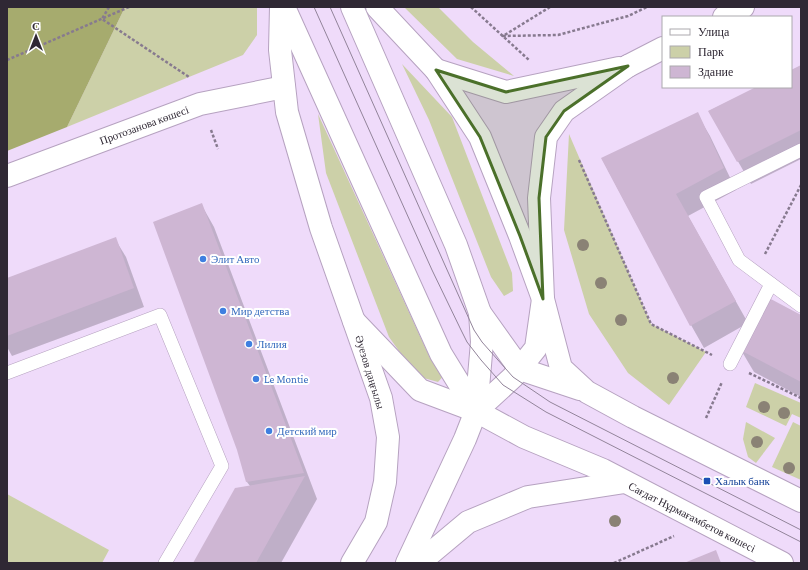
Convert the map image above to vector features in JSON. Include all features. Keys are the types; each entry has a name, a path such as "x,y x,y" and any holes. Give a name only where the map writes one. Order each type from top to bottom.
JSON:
{"main road":[{"name":"Әуезов даңғылы","path":"281,7 280,50 288,112 321,228 381,398 388,437 385,482 376,522 352,563"},
{"path":"284,7 441,354 476,411"},
{"path":"352,7 456,244 480,313 482,342 476,411 465,439 407,563"},
{"path":"377,7 436,70 480,137 520,236 543,299 561,368 587,392"},
{"path":"726,16 743,7"},
{"path":"476,411 520,369 536,348 543,299 539,198 546,137 564,112 628,66 662,49"},
{"path":"436,70 506,92 628,66"},
{"name":"Протозанова көшесі","path":"7,176 200,104 284,87"},
{"path":"480,313 520,369 587,392 633,417 801,501"},
{"name":"Сағдат Нұрмағамбетов көшесі","path":"354,321 420,390 476,411 524,436 602,470 782,563"},
{"path":"419,563 468,522 528,497 625,482"}],"lane":[{"path":"801,150 706,197 739,260 801,306"},
{"path":"730,364 770,284"},
{"path":"7,372 160,315 222,466 165,563"}],"path":[{"path":"102,18 109,7"},
{"path":"7,60 129,7"},
{"path":"471,7 531,62"},
{"path":"503,36 550,7"},
{"path":"503,36 558,35 628,16 647,7"},
{"path":"102,18 189,77"},
{"path":"211,130 218,149"},
{"path":"579,160 651,324 751,375 801,398"},
{"path":"755,272 801,185"},
{"path":"706,418 730,364"},
{"path":"614,563 677,535"}],"highlighted area":[{"path":"628,66 564,111 546,137 539,198 543,299 520,236 480,137 436,70 506,92"}],"green space":[{"path":"7,7 125,7 67,127 7,151"},
{"path":"125,7 257,7 257,35 243,55 67,127"},
{"path":"404,7 438,7 473,42 514,76 457,59"},
{"path":"402,64 452,117 512,273 513,291 504,296 491,277 429,120"},
{"path":"318,114 430,358 447,372 438,382 420,377 409,365 389,337 326,173"},
{"path":"569,134 651,324 706,352 669,405 628,373 589,314 564,230"},
{"path":"755,383 801,403 801,418 792,414 786,426 746,407"},
{"path":"746,422 775,438 756,463 748,457 743,439"},
{"path":"793,422 801,426 801,480 772,467"},
{"path":"7,494 109,550 102,563 7,563"}],"building":[{"path":"801,65 801,130 737,162 708,111 754,88 792,88 792,70"},
{"path":"698,112 724,168 676,194 736,301 690,326 601,158"},
{"path":"202,203 304,473 246,482 237,450 153,222"},
{"path":"116,237 134,288 7,336 7,278"},
{"path":"767,297 801,315 801,382 740,350"},
{"path":"305,476 256,563 193,563 235,488"},
{"path":"716,550 721,563 684,563"}],"tram line":[{"path":"314,7 432,270 461,330 467,342 503,385 546,412 801,542"},
{"path":"330,7 474,330 482,342 513,377 550,402 801,530"}],"place":[{"name":"Элит Авто","path":"203,259"},
{"name":"Мир детства","path":"223,311"},
{"name":"Лилия","path":"249,344"},
{"name":"Le Montie","path":"256,379"},
{"name":"Детский мир","path":"269,431"},
{"name":"Халык банк","path":"707,481"}]}
